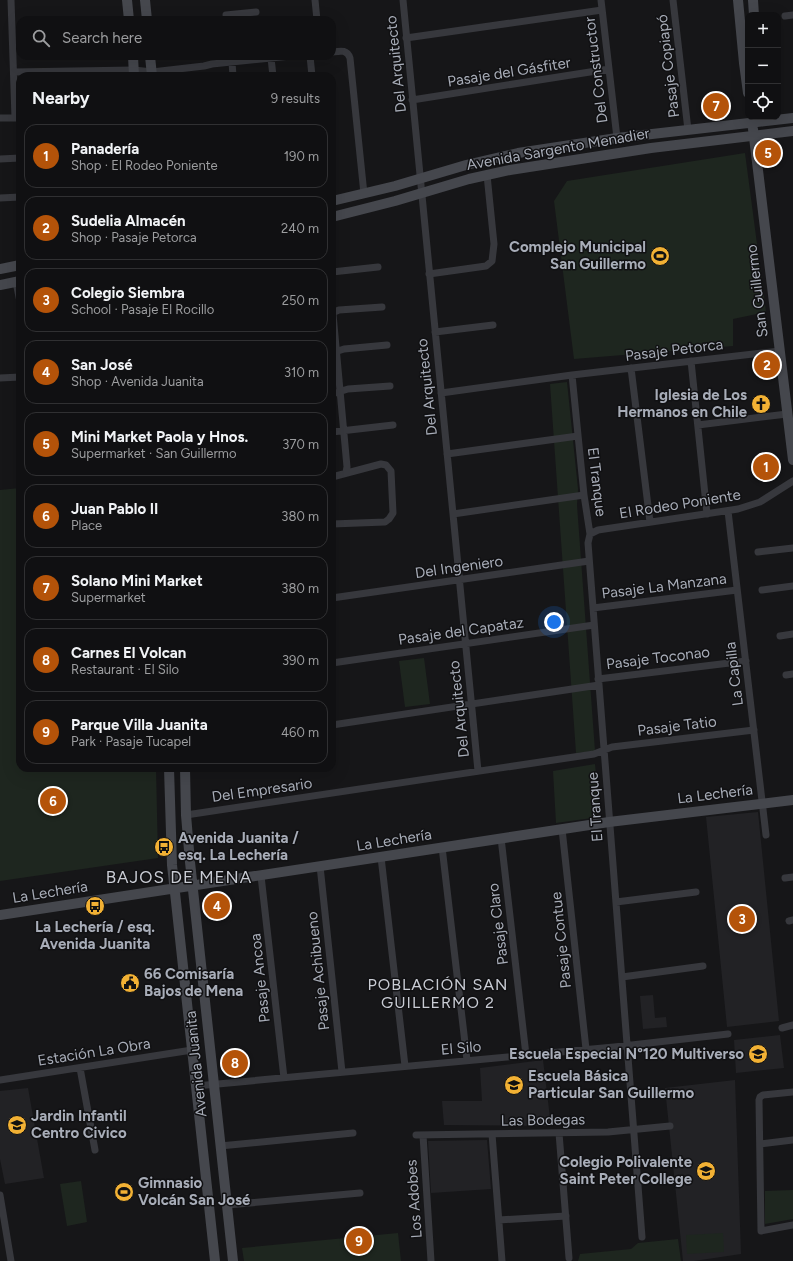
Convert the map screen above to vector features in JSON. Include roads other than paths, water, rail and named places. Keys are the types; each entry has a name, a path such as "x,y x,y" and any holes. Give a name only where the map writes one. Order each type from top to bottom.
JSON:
{"street":[{"path":"11,0 16,95"},
{"path":"127,0 129,16"},
{"path":"145,0 147,16"},
{"path":"315,0 317,16"},
{"name":"Del Arquitecto","path":"403,0 478,771"},
{"name":"Del Constructor","path":"601,0 617,138"},
{"name":"Pasaje Copiapó","path":"673,0 688,130"},
{"path":"738,0 747,84"},
{"path":"753,0 754,12"},
{"path":"406,38 602,10"},
{"path":"246,16 256,12"},
{"path":"226,15 234,16"},
{"path":"336,52 347,52 350,58 364,194"},
{"path":"133,60 134,72"},
{"path":"150,60 152,72"},
{"path":"165,72 239,60"},
{"path":"271,60 273,72"},
{"path":"310,60 312,72"},
{"path":"232,62 233,72"},
{"name":"Pasaje del Gásfiter","path":"412,100 609,69"},
{"path":"0,118 16,118"},
{"name":"Avenida Sargento Menadier","path":"781,119 793,118"},
{"name":"Avenida Sargento Menadier","path":"336,200 364,194 466,164 499,157 617,138 688,130 752,120"},
{"name":"San Guillermo","path":"752,120 793,460"},
{"name":"Avenida Sargento Menadier","path":"336,216 487,175 525,167 644,149 793,131"},
{"path":"0,158 16,158"},
{"path":"429,274 486,266 492,261 494,244 487,175"},
{"path":"0,198 16,197"},
{"path":"0,270 16,266"},
{"path":"336,272 378,267"},
{"path":"0,285 16,281"},
{"path":"336,311 382,307"},
{"path":"435,332 493,325"},
{"path":"336,351 344,349 387,345"},
{"name":"Pasaje Petorca","path":"441,393 572,375 780,351"},
{"path":"691,361 707,514"},
{"path":"336,365 344,430 347,467 346,472"},
{"path":"631,368 650,522"},
{"name":"El Tranque","path":"572,375 584,496 590,534 588,540 589,560 598,682 628,1045 642,1237"},
{"path":"0,378 16,377"},
{"path":"336,392 348,389 390,386"},
{"path":"698,425 787,414"},
{"path":"336,431 393,425"},
{"path":"447,454 578,436"},
{"path":"336,476 346,472 381,464 388,466 391,471 393,513 390,519 385,522 336,524"},
{"name":"El Rodeo Poniente","path":"590,534 598,530 728,511 749,506 760,502 793,481"},
{"path":"453,514 584,496"},
{"name":"La Capilla","path":"728,511 766,835"},
{"path":"758,552 793,548"},
{"name":"Del Ingeniero","path":"336,597 589,560"},
{"path":"762,590 793,586"},
{"name":"Pasaje La Manzana","path":"593,608 737,590"},
{"name":"Pasaje del Capataz","path":"336,662 594,625"},
{"path":"780,636 793,634"},
{"name":"Pasaje Toconao","path":"336,724 472,704 598,682 746,661"},
{"name":"Pasaje Tatio","path":"604,751 612,748 754,730"},
{"name":"Del Empresario","path":"186,815 594,754 604,751"},
{"name":"Avenida Juanita","path":"169,772 174,887 215,1261"},
{"name":"Avenida Juanita","path":"185,772 186,815 192,886 232,1261"},
{"name":"La Lechería","path":"0,915 174,887 192,886 261,876 609,822 793,800"},
{"name":"Pasaje Contue","path":"562,829 586,1049"},
{"name":"Pasaje Claro","path":"501,838 526,1055"},
{"path":"442,847 466,1060"},
{"path":"381,857 405,1066"},
{"name":"Pasaje Achibueno","path":"320,866 342,1072"},
{"name":"Pasaje Ancoa","path":"261,876 284,1078"},
{"path":"785,878 793,877"},
{"path":"616,902 696,892"},
{"path":"622,977 704,966"},
{"path":"782,1028 793,1025"},
{"name":"El Silo","path":"196,1086 526,1055 728,1034"},
{"name":"Estación La Obra","path":"0,1080 192,1050"},
{"path":"80,1068 95,1150"},
{"path":"793,1092 763,1095 760,1097 761,1231 793,1225"},
{"name":"Las Bodegas","path":"419,1135 559,1133 634,1130 670,1126"},
{"path":"220,1146 353,1133"},
{"path":"559,1133 569,1258"},
{"path":"492,1134 502,1261"},
{"name":"Los Adobes","path":"419,1135 431,1261"},
{"path":"760,1144 793,1140"},
{"path":"226,1205 360,1193"},
{"path":"0,1195 11,1261"},
{"path":"499,1220 566,1216"}],"place":[{"name":"Solano Mini Market","path":"716,106"},
{"name":"Mini Market Paola y Hnos.","path":"768,153"},
{"name":"Complejo Municipal San Guillermo","path":"660,256"},
{"name":"Sudelia Almacén","path":"767,365"},
{"name":"Iglesia de Los Hermanos en Chile","path":"761,404"},
{"name":"Panadería","path":"766,467"},
{"name":"Juan Pablo II","path":"53,801"},
{"name":"Avenida Juanita / esq. La Lechería","path":"164,847"},
{"name":"La Lechería / esq. Avenida Juanita","path":"95,906"},
{"name":"San José","path":"217,906"},
{"name":"Colegio Siembra","path":"742,919"},
{"name":"66 Comisaría Bajos de Mena","path":"130,983"},
{"name":"Escuela Especial N°120 Multiverso","path":"758,1054"},
{"name":"Carnes El Volcan","path":"235,1063"},
{"name":"Escuela Básica Particular San Guillermo","path":"514,1085"},
{"name":"Jardin Infantil Centro Civico","path":"17,1125"},
{"name":"Colegio Polivalente Saint Peter College","path":"706,1171"},
{"name":"Gimnasio Volcán San José","path":"124,1192"},
{"name":"Parque Villa Juanita","path":"359,1241"}],"district":[{"name":"BAJOS DE MENA","path":"179,877"},
{"name":"POBLACIÓN SAN GUILLERMO 2","path":"438,993"}]}
